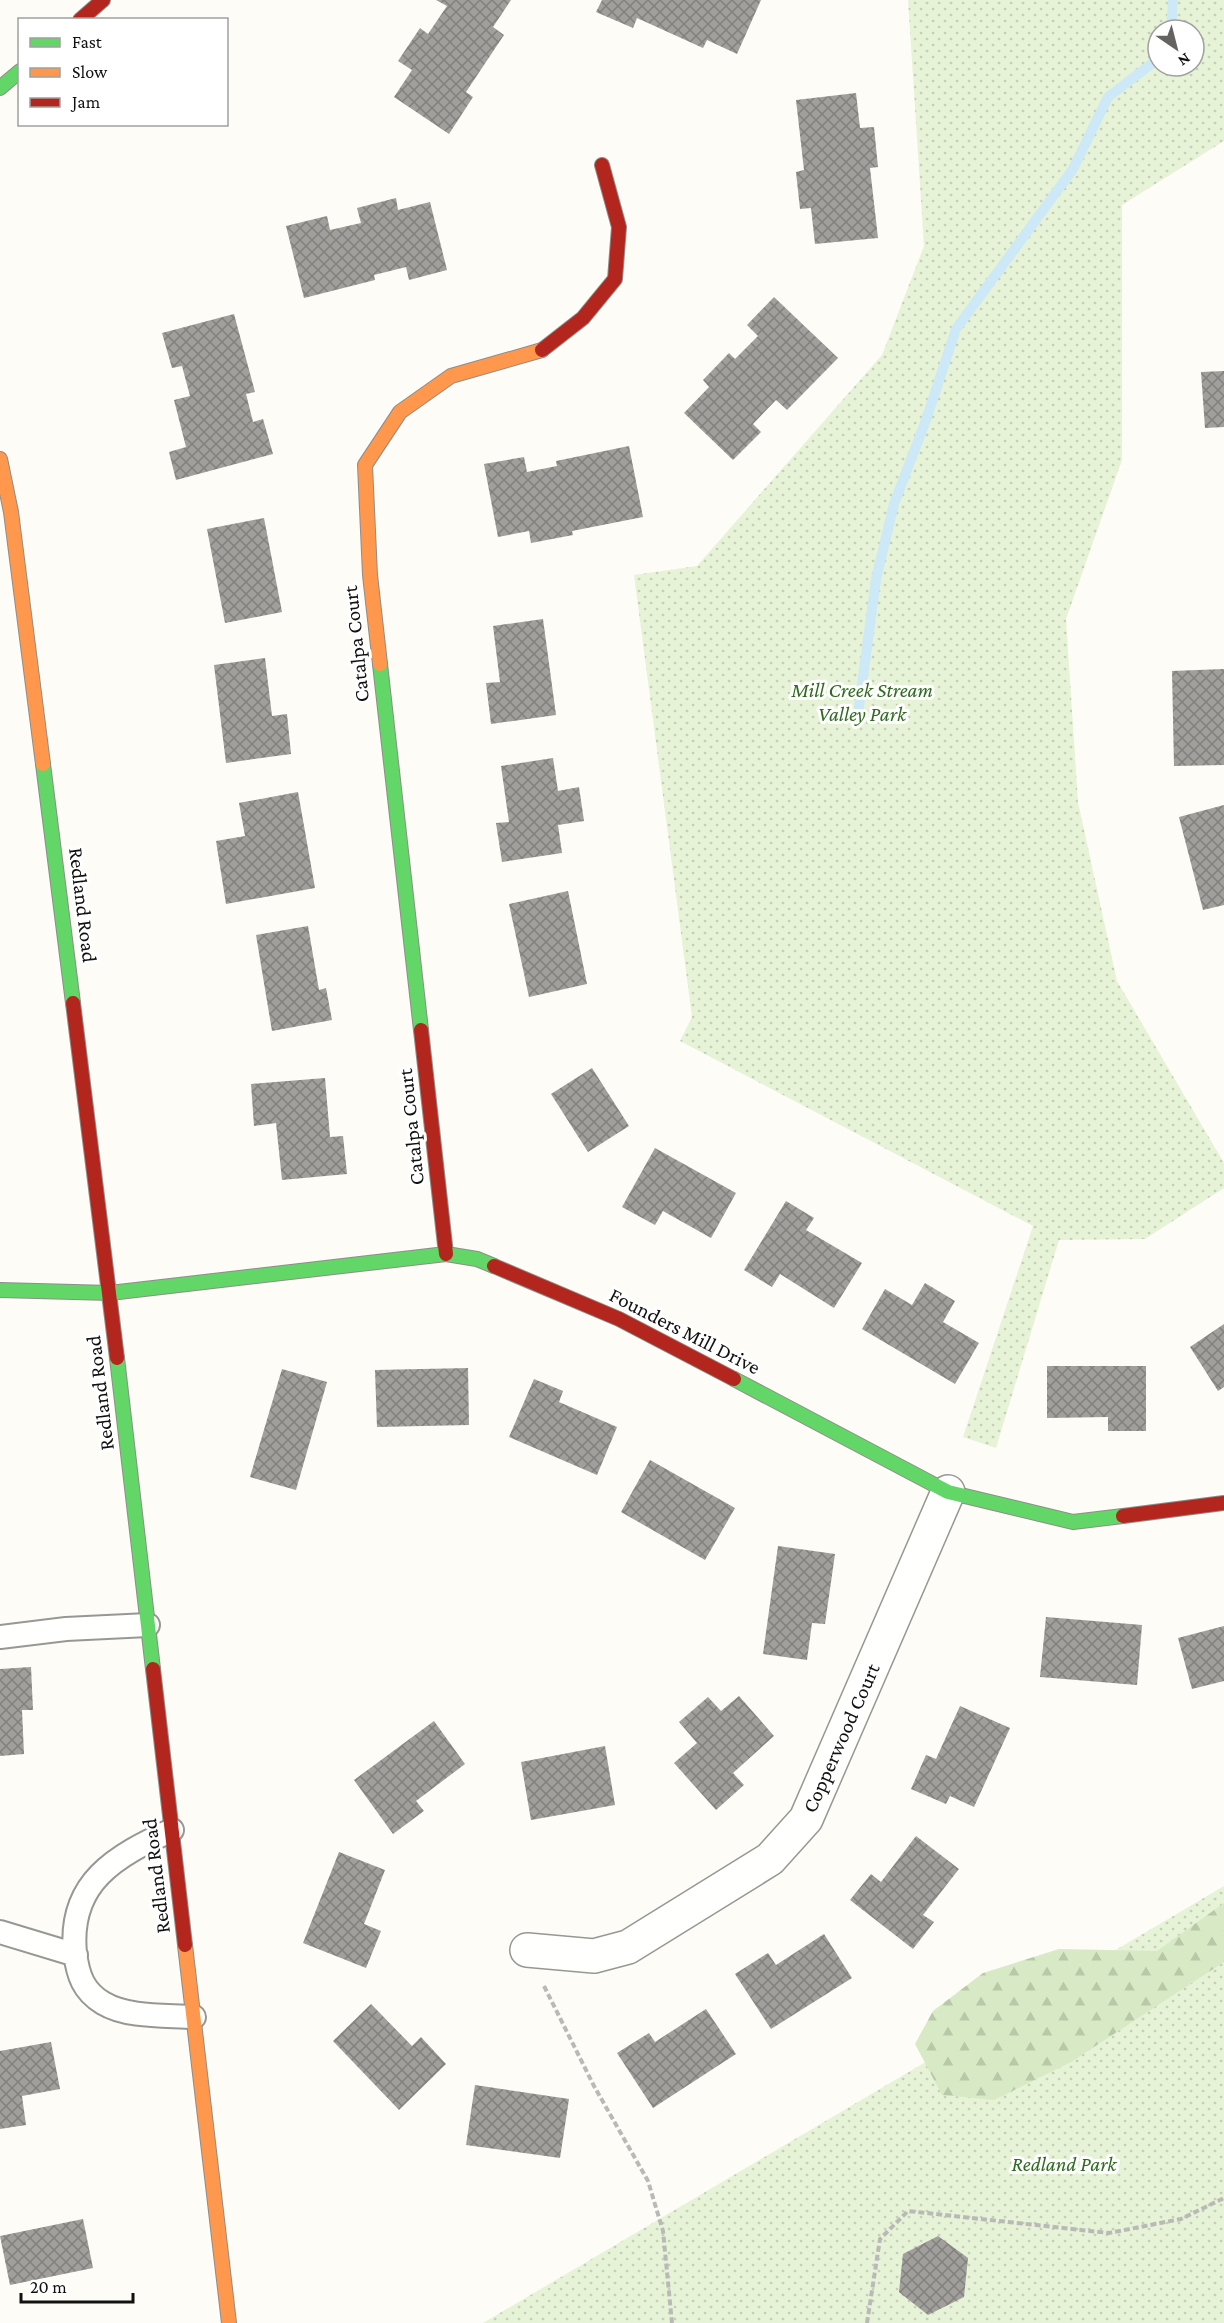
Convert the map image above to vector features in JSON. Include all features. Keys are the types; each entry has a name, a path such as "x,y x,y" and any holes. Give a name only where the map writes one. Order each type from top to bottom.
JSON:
{"main road":[{"path":"82,18 103,0"},
{"path":"0,88 18,73"},
{"name":"Catalpa Court","path":"446,1254 370,575 365,465 400,412 451,376 539,352 583,318 615,279 619,226 603,165"},
{"name":"Redland Road","path":"0,459 11,512 110,1293 229,2323"},
{"name":"Founders Mill Drive","path":"0,1290 110,1293 446,1254 477,1258 619,1319 948,1492 1073,1522 1224,1503"}],"street":[{"name":"Copperwood Court","path":"527,1950 594,1956 628,1947 770,1859 806,1819 948,1492"}],"lane":[{"path":"0,1637 66,1629 148,1625"},
{"path":"172,1830 126,1851 103,1870 87,1891 76,1917 74,1939 77,1971 85,1988 104,2004 134,2013 194,2017"},
{"path":"0,1932 76,1955"}],"path":[{"path":"527,1950 594,2086 648,2181 663,2231 672,2323"},
{"path":"867,2323 880,2239 908,2211 1109,2233 1181,2219 1224,2198"}],"green space":[{"name":"Mill Creek Stream Valley Park","path":"908,0 1224,0 1224,141 1122,205 1122,460 1066,619 1078,802 1117,981 1224,1163 1224,1188 1145,1239 1059,1240 996,1448 963,1437 1033,1226 680,1041 692,1017 634,575 697,566 882,355 924,246"},
{"name":"Redland Park","path":"1224,1886 1224,2323 483,2323"},
{"path":"1224,1903 1224,1962 1071,2062 994,2100 942,2095 915,2044 933,2011 983,1973 1059,1949 1157,1951"}],"building":[{"path":"436,0 511,0 493,27 504,35 466,92 473,97 449,134 394,97 412,70 398,61 420,28 428,34 447,6"},
{"path":"602,0 761,0 737,54 707,40 703,48 637,18 633,28 596,12"},
{"path":"856,93 860,128 874,127 878,167 870,168 878,238 815,244 811,208 800,209 796,172 804,170 796,100"},
{"path":"396,198 398,210 430,202 447,270 409,280 406,267 374,275 375,280 304,298 286,226 327,216 330,230 361,223 357,208"},
{"path":"774,297 838,358 787,410 776,400 753,424 761,432 733,460 684,413 709,387 703,380 729,353 735,359 758,336 747,325"},
{"path":"234,314 255,392 246,394 253,422 263,419 273,454 176,480 169,452 186,447 174,400 190,396 182,366 172,368 162,333"},
{"path":"1224,371 1224,427 1205,428 1201,372"},
{"path":"629,446 643,517 572,531 573,535 531,543 529,531 498,537 484,464 524,457 527,472 557,466 556,461"},
{"path":"264,518 282,612 225,623 207,529"},
{"path":"543,619 556,715 491,724 486,683 500,682 493,626"},
{"path":"265,658 272,716 287,714 291,754 226,763 214,665"},
{"path":"1224,669 1224,765 1174,766 1172,671"},
{"path":"553,758 558,791 579,787 584,821 558,825 562,853 502,862 496,823 509,822 501,766"},
{"path":"298,792 315,888 226,904 216,841 245,836 239,803"},
{"path":"1224,805 1224,905 1203,910 1179,817"},
{"path":"568,891 587,984 529,997 509,904"},
{"path":"308,926 319,990 326,988 332,1020 272,1031 256,935"},
{"path":"592,1068 629,1126 588,1152 551,1094"},
{"path":"325,1078 330,1137 343,1136 347,1174 282,1180 276,1123 254,1126 251,1084"},
{"path":"655,1148 736,1193 711,1238 663,1211 655,1225 622,1207"},
{"path":"786,1201 814,1218 806,1230 862,1263 834,1308 780,1274 772,1287 744,1270"},
{"path":"925,1283 955,1301 943,1322 979,1343 955,1384 862,1329 885,1289 912,1305"},
{"path":"1224,1324 1224,1387 1218,1391 1190,1347"},
{"path":"1047,1366 1146,1366 1146,1431 1108,1431 1108,1417 1047,1418"},
{"path":"468,1368 469,1425 377,1427 375,1370"},
{"path":"282,1369 327,1382 296,1490 250,1477"},
{"path":"534,1379 563,1391 559,1402 617,1427 597,1475 509,1437"},
{"path":"650,1460 735,1508 705,1560 621,1512"},
{"path":"778,1546 835,1554 825,1624 812,1623 807,1660 763,1654"},
{"path":"1046,1617 1142,1625 1137,1685 1040,1677"},
{"path":"1224,1626 1224,1681 1192,1689 1178,1638"},
{"path":"31,1667 33,1710 22,1710 24,1754 0,1756 0,1669"},
{"path":"739,1696 774,1736 733,1773 744,1785 716,1810 674,1763 697,1743 679,1722 708,1697 721,1711"},
{"path":"960,1706 1010,1728 974,1807 950,1796 946,1804 911,1789 926,1755 936,1759"},
{"path":"434,1721 465,1764 416,1801 424,1811 393,1834 354,1780"},
{"path":"605,1746 615,1805 531,1820 521,1762"},
{"path":"916,1836 959,1869 923,1915 934,1922 913,1949 850,1900 871,1874 881,1882"},
{"path":"339,1852 385,1870 364,1924 381,1931 366,1968 303,1943"},
{"path":"824,1934 852,1978 771,2029 735,1974 768,1953 776,1965"},
{"path":"371,2004 412,2046 421,2037 446,2064 399,2110 333,2041"},
{"path":"706,2009 736,2054 653,2108 617,2053 649,2033 655,2042"},
{"path":"51,2042 60,2089 22,2096 26,2125 0,2129 0,2051"},
{"path":"475,2085 569,2099 560,2158 466,2145"},
{"path":"83,2219 93,2268 10,2285 0,2236"},
{"path":"938,2236 968,2258 964,2297 928,2315 899,2292 903,2254"}],"waterway":[{"path":"1172,18 1173,0"},
{"path":"859,707 876,579 894,504 926,420 956,329 1073,169 1108,97 1146,68"}],"traffic: fast":[{"path":"0,88 18,73"},
{"path":"380,664 421,1030"},
{"path":"43,764 73,1003"},
{"path":"0,1290 110,1293 446,1254 477,1259 494,1266"},
{"path":"117,1358 153,1669"},
{"path":"734,1379 948,1492 1073,1522 1123,1516"}],"traffic: slow":[{"path":"380,664 370,575 365,465 400,412 451,376 542,350"},
{"path":"0,459 11,512 43,764"},
{"path":"185,1945 229,2323"}],"traffic: jam":[{"path":"82,18 103,0"},
{"path":"542,350 583,318 615,279 619,227 602,165"},
{"path":"73,1003 117,1358"},
{"path":"421,1030 446,1254"},
{"path":"494,1266 619,1319 734,1379"},
{"path":"1123,1516 1224,1503"},
{"path":"153,1669 185,1945"}]}
